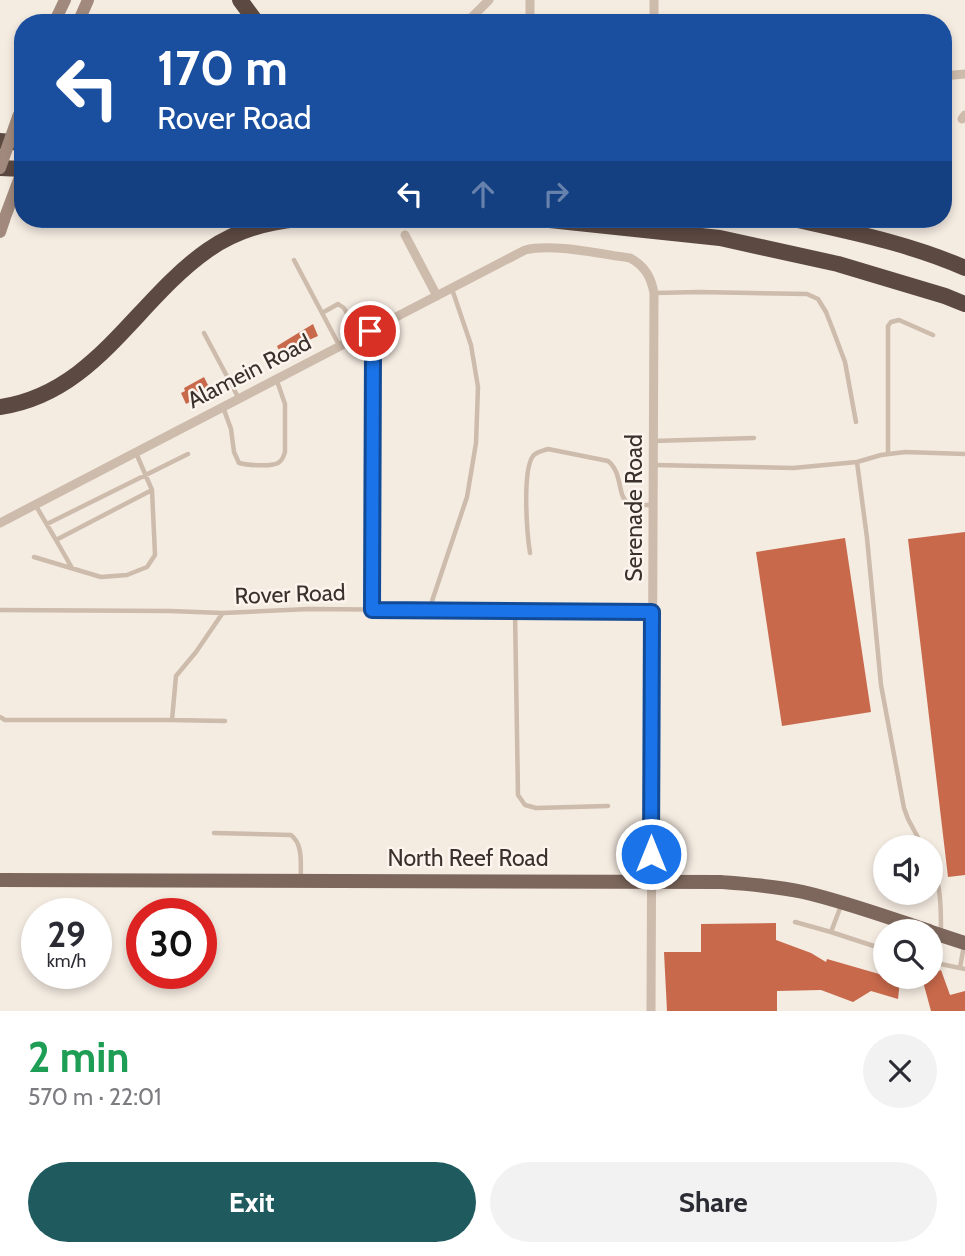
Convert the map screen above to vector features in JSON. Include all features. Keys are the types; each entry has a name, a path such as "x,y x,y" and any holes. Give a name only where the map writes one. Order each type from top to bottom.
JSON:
{"highway":[{"path":"0,407 38,398 83,371 186,268 229,237 252,228"},
{"path":"625,228 720,238 838,264 965,304"},
{"path":"831,228 869,237 965,268"}],"main road":[{"path":"0,168 14,130"},
{"path":"2,226 14,193"},
{"name":"North Reef Road","path":"0,880 721,882 800,891 891,919"},
{"name":"North Reef Road","path":"943,936 965,943"}],"street":[{"path":"475,14 489,0"},
{"path":"405,235 437,296"},
{"name":"Alamein Road","path":"0,523 525,250 537,247 630,258 639,262"},
{"name":"Serenade Road","path":"639,262 652,281 654,293 651,1011"}],"lane":[{"path":"294,260 340,346"},
{"path":"429,610 467,496 476,443 478,387 471,345 451,288"},
{"path":"654,293 807,294 818,299 826,312 845,362 856,422"},
{"path":"322,313 338,304 344,308 350,319"},
{"path":"888,454 888,326 899,320 933,335"},
{"path":"370,331 373,350 372,610"},
{"path":"204,332 239,398"},
{"path":"222,407 239,463 278,463 285,452 285,404 282,389 276,379"},
{"path":"653,441 754,438"},
{"path":"530,553 526,520 528,474 532,457 538,452 548,449 608,461 618,474 625,501 632,505 653,505"},
{"path":"653,465 793,468 857,462 905,452 965,454"},
{"path":"34,557 101,577 127,575 147,567 155,555 152,490 136,453"},
{"path":"47,524 188,454"},
{"path":"857,462 881,685 904,808 917,835"},
{"path":"56,540 152,490"},
{"path":"36,506 72,568"},
{"name":"Rover Road","path":"0,610 223,613 309,609 652,612"},
{"path":"514,611 518,795 525,805 536,808 608,806"},
{"path":"172,720 176,676 197,652 223,613"},
{"path":"0,717 5,720 225,721"},
{"path":"214,833 291,835 300,847 301,881"},
{"path":"831,932 842,903"},
{"path":"795,922 873,946"},
{"path":"943,965 962,969 965,943"}],"building":[{"path":"313,324 318,336 280,353 277,346"},
{"path":"204,377 211,391 186,404 181,393 185,391 184,388"},
{"path":"965,532 965,875 948,877 908,539"},
{"path":"845,538 871,712 782,726 756,552"},
{"path":"776,923 776,940 811,953 826,962 827,959 873,972 873,989 899,989 898,999 871,991 853,1002 821,990 777,991 777,1011 667,1011 664,952 701,952 701,924"},
{"path":"943,976 950,995 965,991 965,1011 931,1011 925,989 943,989"}],"route":[{"path":"370,331 373,350 372,610 652,612 651,854"}]}
